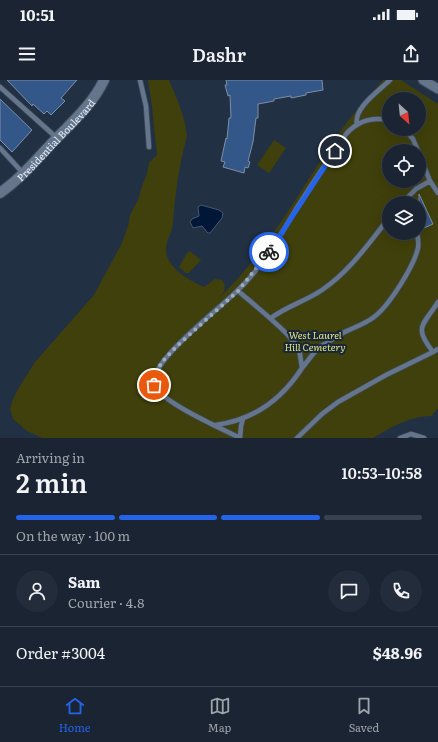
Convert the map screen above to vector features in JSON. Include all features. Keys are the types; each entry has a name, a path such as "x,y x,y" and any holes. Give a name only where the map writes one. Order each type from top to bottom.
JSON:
{"street":[{"name":"Presidential Boulevard","path":"0,193 23,173 57,138 91,101 104,80"},
{"path":"424,80 438,89"}],"lane":[{"path":"140,80 146,106 149,147"},
{"path":"357,124 356,117 360,109 390,80"},
{"path":"0,87 57,138"},
{"path":"243,419 240,426 240,438 163,397 157,391 153,378 162,362 177,346 238,291 260,264 277,241 347,133 357,124 368,120 382,120"},
{"path":"0,148 23,173"},
{"path":"426,171 438,193"},
{"path":"409,196 416,189 430,180"},
{"path":"271,318 313,295 337,279 358,257 382,227"},
{"path":"216,425 243,419 265,407 279,396 290,384 317,349 341,334 367,322 382,310 415,258 418,240"},
{"path":"238,291 271,318 299,348 302,368"},
{"path":"432,352 425,342 421,332 422,326 438,302"},
{"path":"299,348 317,349"},
{"path":"296,438 322,414 338,402 379,378 438,349"},
{"path":"400,438 411,434 416,434 424,438"}],"green space":[{"name":"West Laurel Hill Cemetery","path":"148,80 169,80 183,115 187,136 178,180 172,227 166,247 167,256 173,267 204,287 215,279 222,280 225,285 224,292 217,300 236,281 269,240 342,129 383,80 401,80 420,92 382,92 382,136 426,136 426,96 438,104 438,408 431,416 423,416 408,420 373,438 42,438 27,431 13,419 10,409 13,399 35,362 94,295 122,243 129,223 130,215 138,200 147,174 149,163 157,155"},
{"path":"274,140 286,148 269,173 257,165"},
{"path":"190,251 201,260 189,273 186,273 179,267 187,253"}],"water":[{"path":"201,205 219,210 223,213 222,218 210,233 208,233 202,226 193,228 190,222 192,219 199,216 198,207"}],"building":[{"path":"7,80 77,80 61,98 65,101 51,115 47,111 44,114 33,104 32,106"},
{"path":"226,80 322,80 323,90 306,93 306,95 291,98 291,96 274,99 274,101 258,104 258,118 256,118 253,142 248,161 250,162 248,168 245,167 244,173 223,167 225,162 221,161 226,138 227,139 229,118 231,118 230,95 228,96 225,85 227,85"},
{"path":"0,99 32,130 12,152 0,140"},
{"path":"426,209 433,224 426,227"}],"way so far":[{"path":"154,385 153,378 155,372 162,362 177,346 238,291 269,252"}],"route":[{"path":"269,252 335,151"}]}
